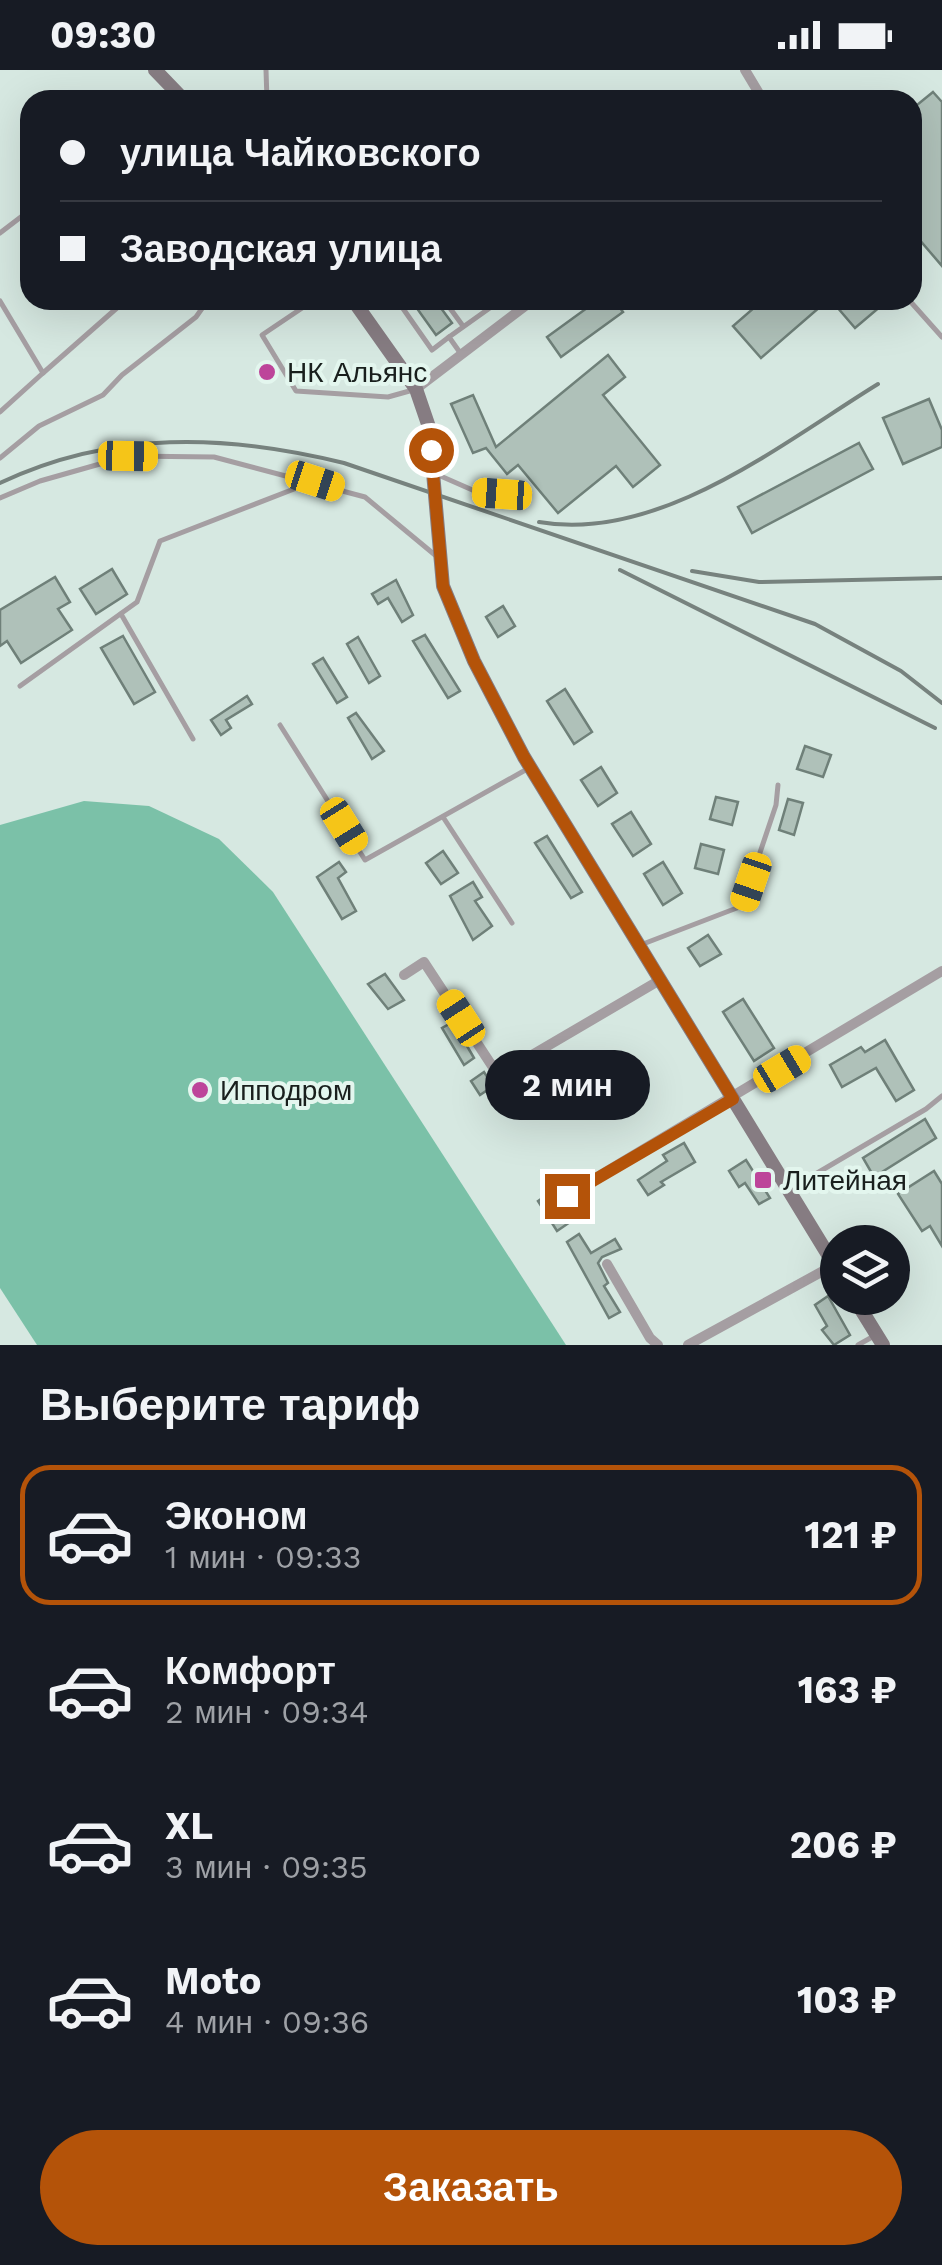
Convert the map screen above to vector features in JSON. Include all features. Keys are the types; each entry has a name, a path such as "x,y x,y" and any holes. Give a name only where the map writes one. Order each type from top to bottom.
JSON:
{"street":[{"path":"155,70 174,90"},
{"path":"360,310 416,389 429,427 443,586 474,661 531,767 820,1241"},
{"path":"416,389 520,310"},
{"path":"404,976 424,962 498,1075 660,980"},
{"path":"567,1196 942,972"},
{"path":"607,1264 650,1338 658,1345"},
{"path":"688,1345 820,1276"},
{"path":"865,1315 880,1340"}],"lane":[{"path":"0,233 20,218"},
{"path":"0,302 42,373"},
{"path":"0,412 114,310"},
{"path":"0,458 39,426 103,396 122,375 201,310"},
{"path":"299,310 262,335 296,391 388,397 416,389"},
{"path":"403,310 432,350 487,310"},
{"path":"451,310 463,327"},
{"path":"918,310 942,337"},
{"path":"449,337 461,354"},
{"path":"0,498 40,481 128,456 214,457 364,497 441,560"},
{"path":"433,472 477,492 502,494"},
{"path":"20,686 137,602 160,541 315,481"},
{"path":"120,614 194,739"},
{"path":"280,725 366,860 531,767"},
{"path":"640,945 742,906 776,805 778,785"},
{"path":"443,817 512,923"},
{"path":"790,1189 942,1096"},
{"path":"858,1345 880,1340"}],"green space":[{"name":"Ипподром","path":"84,801 149,806 219,839 273,892 566,1345 37,1345 0,1288 0,825"}],"building":[{"path":"933,92 942,102 942,266 922,243 922,101"},
{"path":"418,310 442,310 452,323 436,335"},
{"path":"584,310 623,312 561,357 547,337"},
{"path":"751,310 816,310 761,358 733,326"},
{"path":"840,310 876,310 855,328"},
{"path":"608,355 625,377 603,395 660,465 633,487 616,466 558,513 518,465 507,474 486,448 473,453 451,404 473,395 496,447"},
{"path":"929,399 942,430 942,447 903,464 883,418"},
{"path":"859,443 873,469 752,533 738,507"},
{"path":"112,569 127,594 96,614 80,589"},
{"path":"55,577 70,602 58,609 72,630 21,663 7,641 0,646 0,610"},
{"path":"396,580 413,615 402,622 388,598 378,604 372,594"},
{"path":"503,606 515,626 498,637 486,617"},
{"path":"425,635 460,691 448,698 413,641"},
{"path":"123,636 155,692 134,704 101,648"},
{"path":"358,637 380,676 369,683 347,644"},
{"path":"323,658 347,697 337,703 313,664"},
{"path":"565,689 592,732 574,744 547,701"},
{"path":"247,696 252,704 226,720 231,728 221,735 211,720"},
{"path":"356,713 384,751 372,759 348,718"},
{"path":"805,746 831,755 823,777 797,769"},
{"path":"601,767 617,793 598,806 581,780"},
{"path":"716,797 738,802 732,825 710,819"},
{"path":"788,799 803,803 794,835 779,830"},
{"path":"631,812 651,844 633,856 612,824"},
{"path":"547,836 582,892 571,898 535,843"},
{"path":"701,844 724,850 718,874 695,868"},
{"path":"443,851 458,873 441,884 426,863"},
{"path":"339,862 346,872 338,878 356,911 342,919 317,877"},
{"path":"663,862 682,893 663,905 644,874"},
{"path":"473,882 482,897 475,901 492,926 473,940 450,896"},
{"path":"708,935 721,954 700,966 688,948"},
{"path":"385,974 404,1000 388,1009 368,984"},
{"path":"743,999 774,1048 754,1061 723,1012"},
{"path":"453,1022 474,1058 464,1065 442,1028"},
{"path":"885,1040 914,1090 896,1101 876,1068 842,1087 830,1065 861,1047 865,1052"},
{"path":"536,1068 555,1098 527,1115 517,1098 499,1111 486,1091 480,1095 471,1081 484,1072 497,1092"},
{"path":"925,1119 936,1138 874,1177 863,1158"},
{"path":"684,1143 695,1162 661,1182 664,1185 648,1195 638,1180 667,1161 663,1155"},
{"path":"746,1160 770,1198 759,1204 745,1183 739,1187 729,1171"},
{"path":"934,1171 942,1184 942,1246 930,1226 922,1231 898,1194"},
{"path":"551,1192 573,1220 557,1231 538,1201"},
{"path":"579,1234 591,1253 615,1239 621,1249 602,1257 598,1263 608,1283 604,1286 620,1312 609,1318 567,1242"},
{"path":"821,1315 839,1315 850,1335 834,1345 822,1330 827,1326"}],"railway":[{"path":"539,522 584,525 629,518 674,503 760,459 878,384"},
{"path":"0,483 84,453 170,442 256,446 344,463 815,624 901,671 942,703"},
{"path":"620,570 935,728"},
{"path":"692,571 759,582 942,578"}],"place":[{"name":"НК Альянс","path":"267,372"},
{"name":"Ипподром","path":"200,1090"},
{"name":"Литейная","path":"763,1180"}],"route":[{"path":"431,450 443,586 474,661 524,757 733,1099 567,1196"}]}
